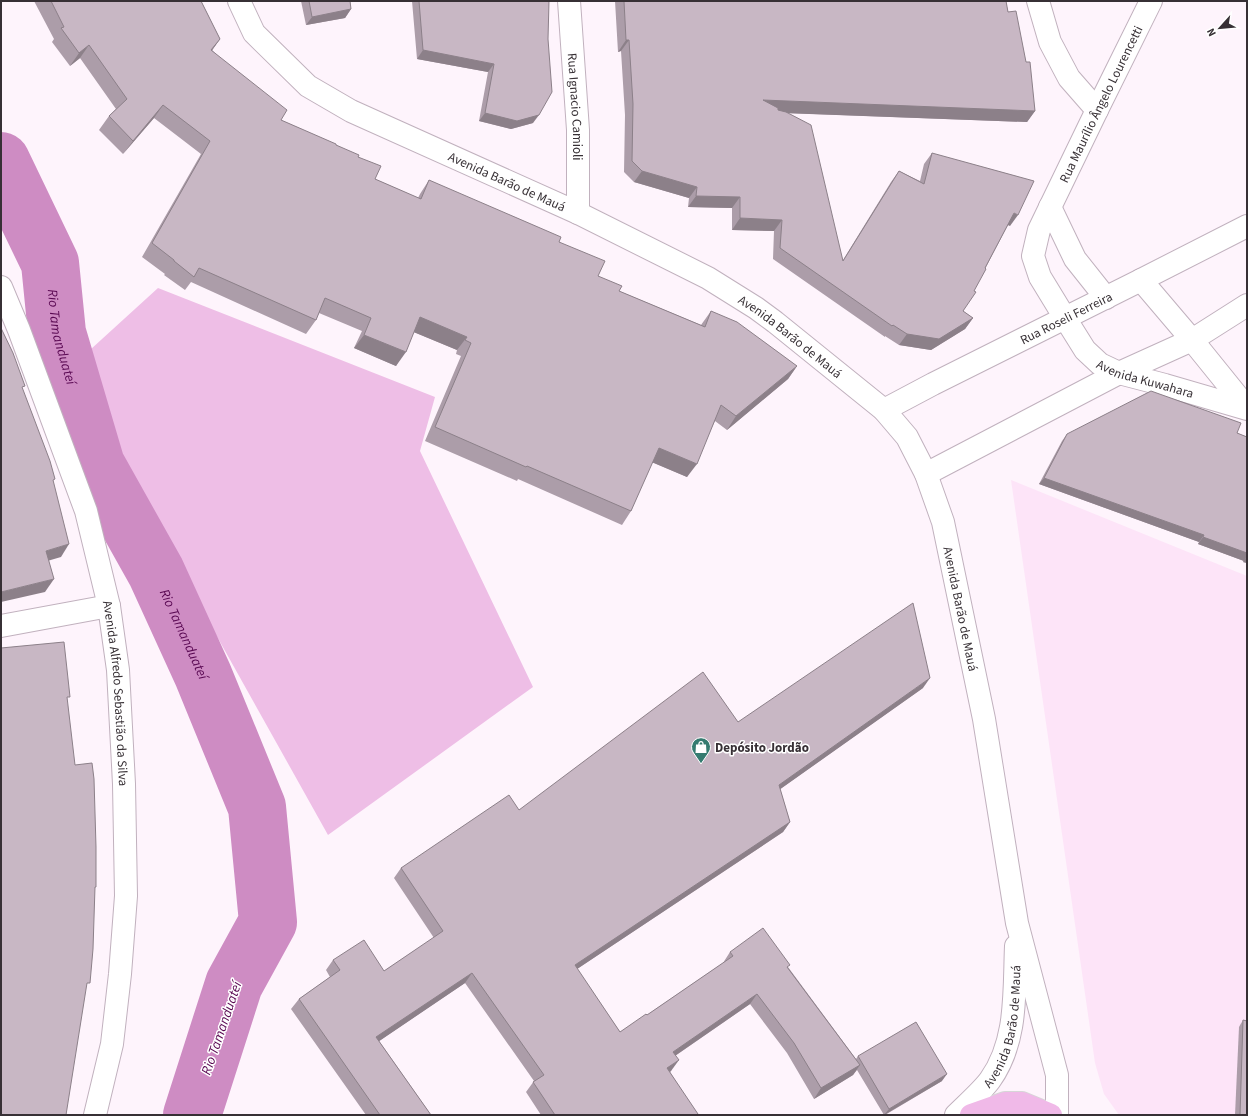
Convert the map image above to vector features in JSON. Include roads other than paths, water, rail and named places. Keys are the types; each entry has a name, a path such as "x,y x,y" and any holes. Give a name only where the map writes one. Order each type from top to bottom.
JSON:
{"main road":[{"path":"971,1115 1005,1104 1022,1103 1051,1115"}],"street":[{"name":"Avenida Barão de Mauá","path":"239,1 254,33 308,86 352,112 578,213 708,278 756,308 884,410 907,437 926,474 944,522 984,719 1017,923 1057,1075 1056,1115"},
{"name":"Rua Ignacio Camioli","path":"569,1 578,130 578,213"},
{"path":"1038,1 1050,42 1069,78 1097,110"},
{"name":"Rua Maurílio Ângelo Lourencetti","path":"1065,318 1040,277 1033,256 1039,230 1151,1"},
{"path":"1050,207 1075,259 1106,298"},
{"name":"Rua Roseli Ferreira","path":"884,410 1247,226"},
{"name":"Avenida Kuwahara","path":"1141,280 1192,340 1247,409"},
{"name":"Avenida Alfredo Sebastião da Silva","path":"1,287 19,330 86,511 109,606 118,670 124,784 126,896 120,974 112,1044 95,1115"},
{"path":"926,474 1119,373 1192,340 1247,305"},
{"name":"Avenida Kuwahara","path":"1065,318 1085,350 1100,364 1119,373 1247,409"},
{"path":"1,626 109,606"},
{"name":"Avenida Barão de Mauá","path":"956,1115 990,1080 1004,1055 1013,1018 1017,923"}],"waterway":[{"name":"Rio Tamanduateí","path":"1,161 50,263 57,333 96,465 156,572 203,675 257,807 268,922 234,984 192,1115"}],"place":[{"name":"Depósito Jordão","path":"701,764"}]}
